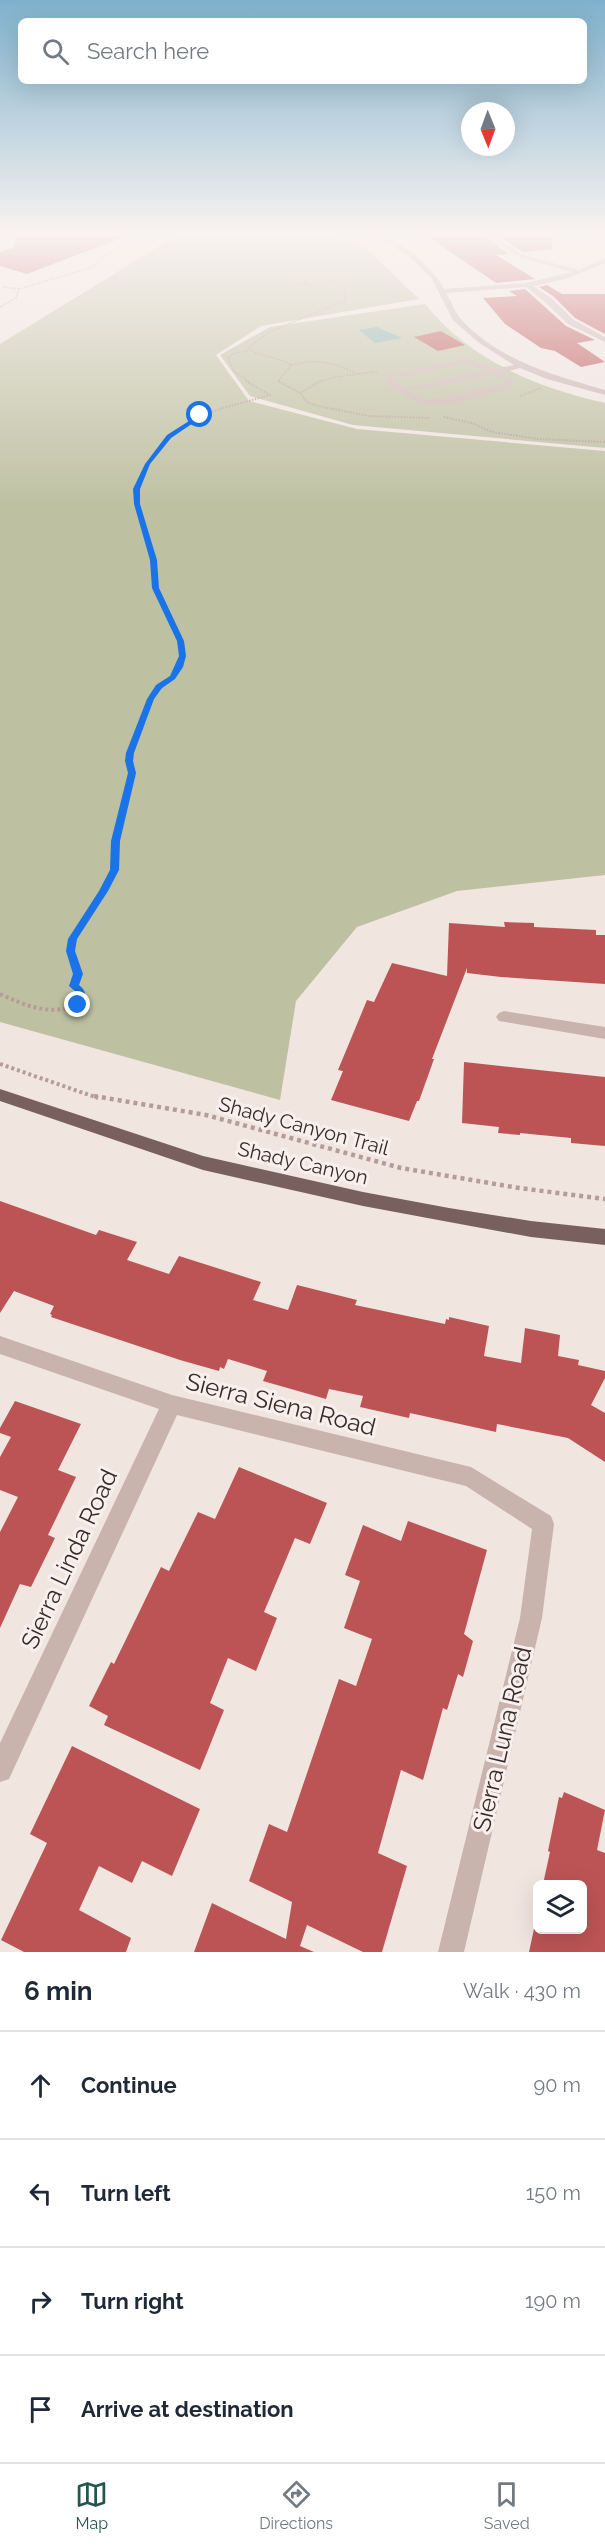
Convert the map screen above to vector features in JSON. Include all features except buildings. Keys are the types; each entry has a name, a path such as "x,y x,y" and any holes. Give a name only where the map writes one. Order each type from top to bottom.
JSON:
{"main road":[{"name":"Shady Canyon","path":"0,1095 76,1122 214,1165 438,1213 605,1237"}],"street":[{"path":"466,327 481,340 522,365 605,393"},
{"path":"581,327 605,340"},
{"path":"467,360 474,361 494,372 512,382 511,384 435,402 422,400 389,380 389,378 467,360"},
{"path":"405,390 522,365"},
{"path":"504,1017 605,1033"},
{"name":"Sierra Siena Road","path":"0,1345 172,1404 471,1477 543,1524"},
{"name":"Sierra Linda Road","path":"0,1770 172,1404"},
{"name":"Sierra Luna Road","path":"452,1952 531,1618 543,1524"}],"path":[{"path":"0,994 29,1008 57,1012 78,1005 81,991 74,986 78,974 70,951 73,939 115,870 116,841 132,773 130,753 138,728 151,699 159,687 172,677 183,656 180,641 156,588 153,560 137,504 136,489 148,464 169,437 182,426 200,415 270,395 234,371 230,364 228,358 232,354 250,350"},
{"path":"291,365 304,361 333,364 344,366 359,375"},
{"path":"293,387 307,386"},
{"path":"469,417 472,423"},
{"name":"Shady Canyon Trail","path":"0,1064 102,1099 206,1115 401,1168 519,1188 605,1199"}],"green space":[{"path":"28,327 259,327 216,355 249,401 357,429 605,451 605,875 457,891 357,927 296,1001 280,1100 0,1022 0,344"},
{"path":"270,327 447,327 484,356 506,369 554,389 605,403 605,448 353,425 250,396 220,355"}],"water":[{"path":"377,327 402,338 375,343 359,330"}],"route":[{"path":"78,1005 81,991 74,986 78,974 70,951 73,939 115,870 116,841 122,824 132,773 130,753 138,728 151,699 159,687 172,677 183,656 180,641 156,588 153,560 137,504 136,489 148,464 169,437 200,415"}]}
